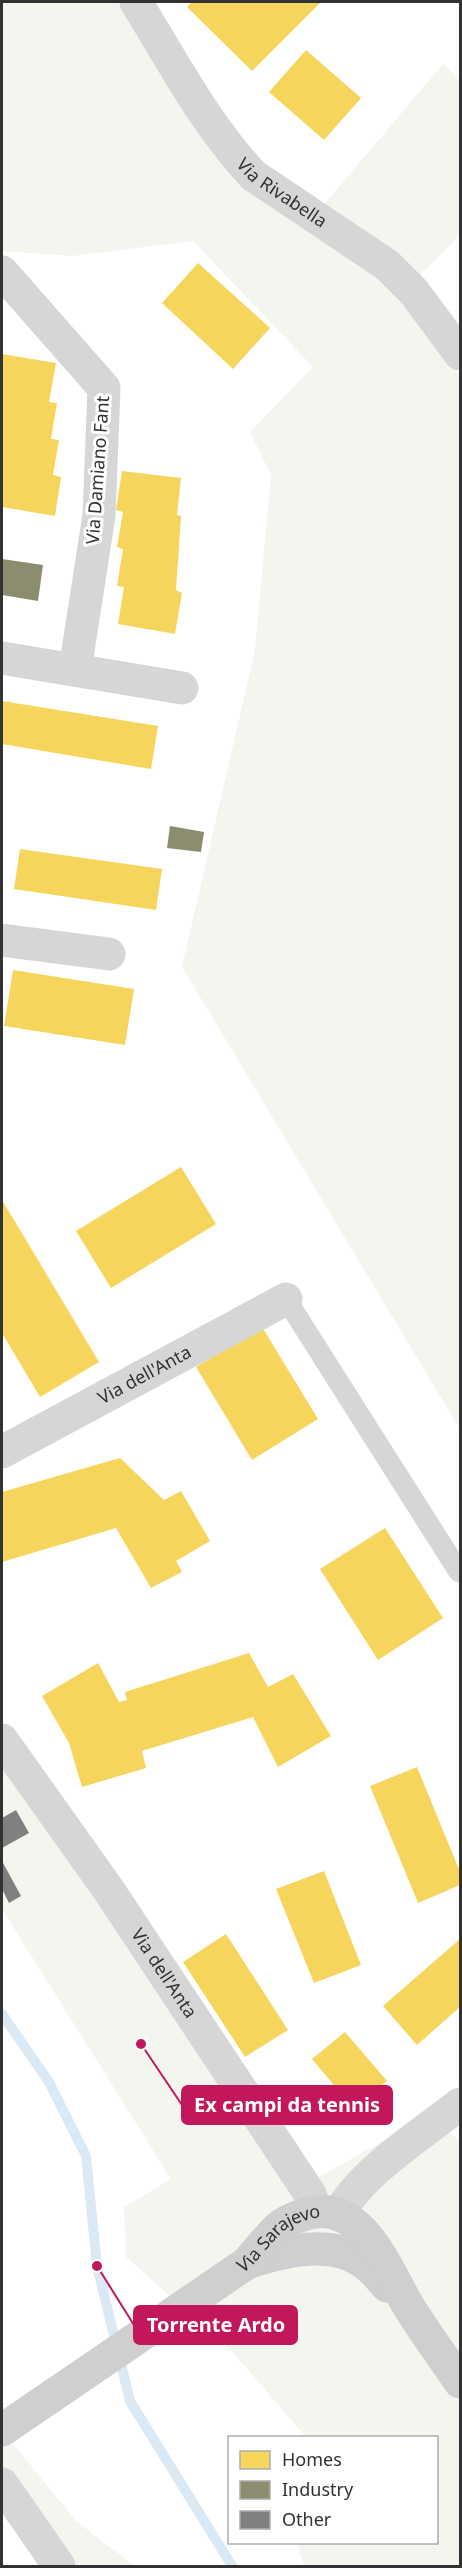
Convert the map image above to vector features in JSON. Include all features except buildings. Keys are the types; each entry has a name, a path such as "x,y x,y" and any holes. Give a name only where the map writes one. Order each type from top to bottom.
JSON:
{"main road":[{"name":"Via Sarajevo","path":"247,2263 279,2227 293,2218 323,2219 361,2229 376,2248 409,2307 460,2382"},
{"path":"279,2252 323,2219"},
{"name":"Via Sarajevo","path":"247,2263 279,2252 312,2249 342,2251 363,2262 409,2307"},
{"path":"2,2430 247,2263"}],"street":[{"name":"Via Rivabella","path":"136,2 183,78 238,159 254,176 402,277 460,354"},
{"name":"Via Damiano Fant","path":"2,272 104,388 99,515 75,670"},
{"path":"2,658 182,688"},
{"path":"2,940 109,954"},
{"name":"Via dell'Anta","path":"2,1452 286,1299"},
{"name":"Via dell'Anta","path":"2,1740 108,1888 310,2194 323,2219"},
{"path":"323,2219 386,2162 460,2104"},
{"path":"2,2484 58,2566"}],"lane":[{"path":"286,1299 459,1572"}],"shaded area":[{"path":"2,2 120,2 214,132 316,214 443,64 460,80 460,235 402,293 460,374 460,1429 182,967 255,650 271,475 250,432 313,367 193,241 72,256 2,251"},
{"path":"2,1735 290,2193 425,2118 460,2139 460,2566 304,2566 297,2544 438,2544 438,2436 305,2436 230,2349 126,2257 124,2207 171,2179 2,1909"},
{"path":"2,2430 75,2520 134,2566 62,2566 2,2483"}],"waterway":[{"path":"2,2014 49,2082 86,2156 97,2266 130,2401 232,2566"}],"place":[{"name":"Ex campi da tennis","path":"141,2044"},
{"name":"Torrente Ardo","path":"97,2266"}]}
